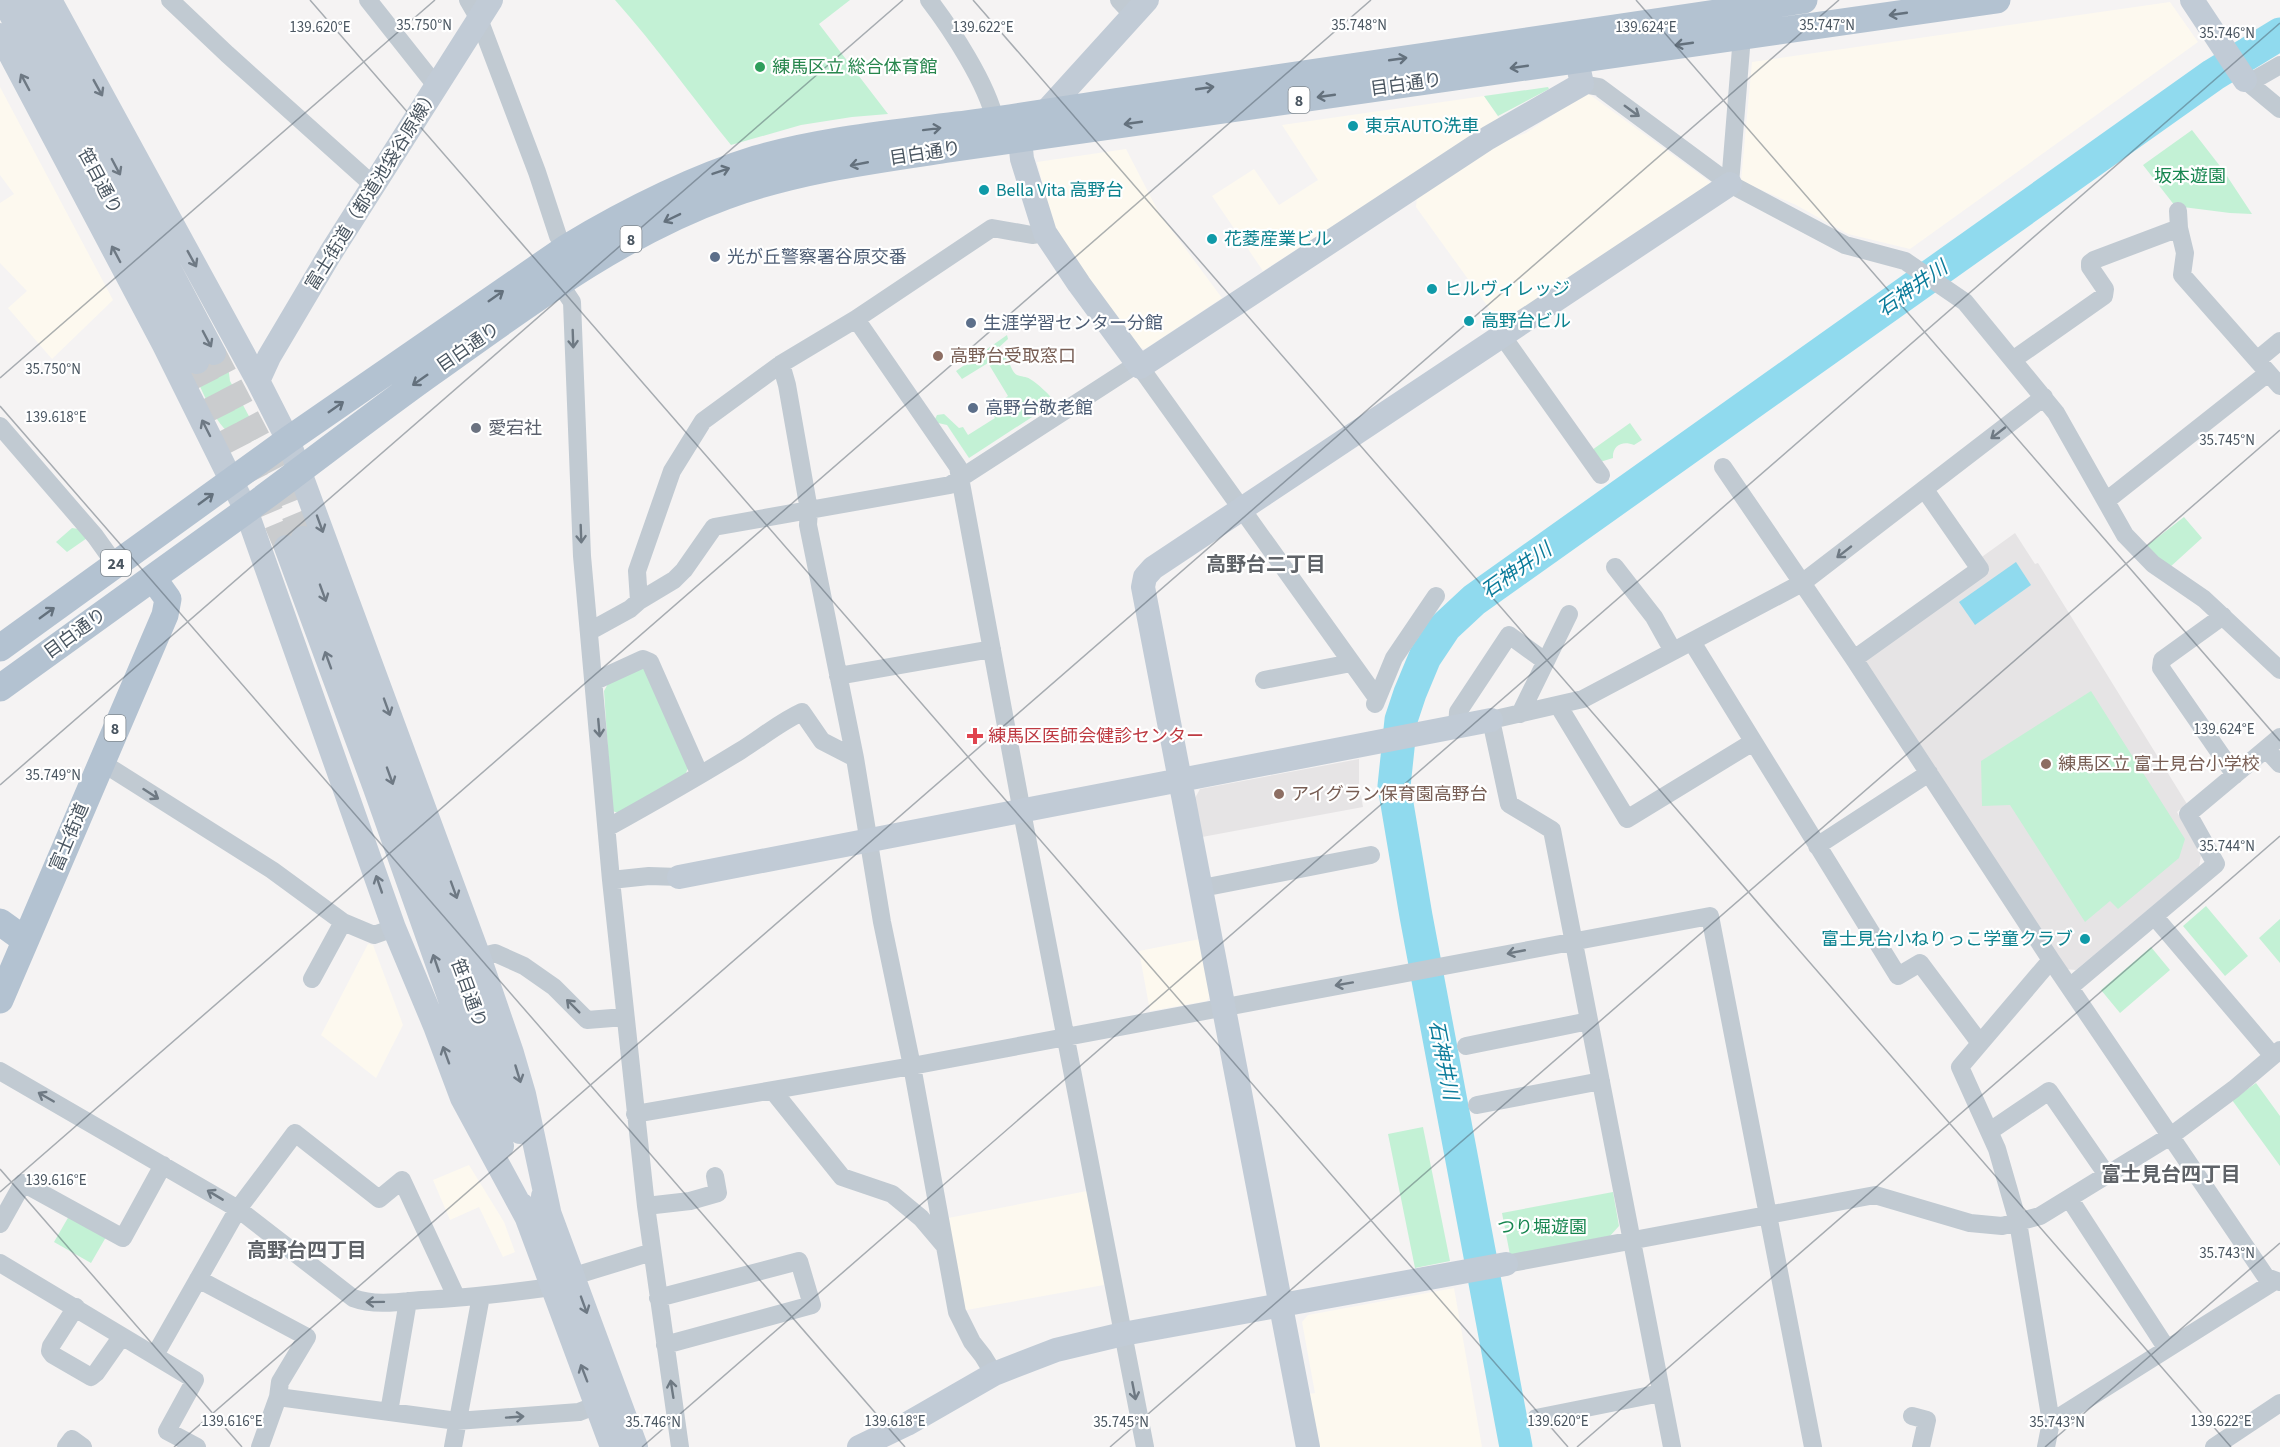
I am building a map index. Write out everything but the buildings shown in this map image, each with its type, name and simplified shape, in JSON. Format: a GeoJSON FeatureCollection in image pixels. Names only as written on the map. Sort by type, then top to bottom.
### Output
{"type":"FeatureCollection","features":[{"type":"Feature","properties":{"kind":"main road","name":"笹目通り"},"geometry":{"type":"LineString","coordinates":[[3,0],[206,358],[27,0]]}},
{"type":"Feature","properties":{"kind":"main road"},"geometry":{"type":"LineString","coordinates":[[50,0],[288,440],[479,957],[524,1094],[538,1215]]}},
{"type":"Feature","properties":{"kind":"main road","name":"目白通り"},"geometry":{"type":"LineString","coordinates":[[0,648],[288,440],[566,248],[611,220],[711,175],[757,159],[852,139],[1044,113],[1577,59],[1804,0]]}},
{"type":"Feature","properties":{"kind":"main road","name":"目白通り"},"geometry":{"type":"LineString","coordinates":[[0,688],[246,510],[375,413],[560,284],[623,243],[679,215],[727,195],[777,180],[886,159],[1997,0]]}},
{"type":"Feature","properties":{"kind":"main road"},"geometry":{"type":"LineString","coordinates":[[2192,0],[2247,82]]}},
{"type":"Feature","properties":{"kind":"main road"},"geometry":{"type":"LineString","coordinates":[[1133,5],[1020,140],[1022,159],[1045,233],[1138,365],[1488,138],[1577,59]]}},
{"type":"Feature","properties":{"kind":"main road","name":"富士街道（都道池袋谷原線）"},"geometry":{"type":"LineString","coordinates":[[258,381],[269,357],[373,185],[438,87],[479,6]]}},
{"type":"Feature","properties":{"kind":"main road"},"geometry":{"type":"LineString","coordinates":[[0,35],[233,480],[246,510],[394,928],[462,1098],[538,1215]]}},
{"type":"Feature","properties":{"kind":"main road"},"geometry":{"type":"LineString","coordinates":[[1308,1447],[1143,582],[1153,568],[1730,184]]}},
{"type":"Feature","properties":{"kind":"main road","name":"笹目通り"},"geometry":{"type":"LineString","coordinates":[[295,543],[375,788],[538,1215],[574,1276],[636,1447]]}},
{"type":"Feature","properties":{"kind":"main road","name":"富士街道"},"geometry":{"type":"LineString","coordinates":[[0,1000],[165,615],[168,599],[153,578]]}},
{"type":"Feature","properties":{"kind":"main road"},"geometry":{"type":"LineString","coordinates":[[679,877],[1181,782],[1491,720]]}},
{"type":"Feature","properties":{"kind":"main road"},"geometry":{"type":"LineString","coordinates":[[0,922],[25,940]]}},
{"type":"Feature","properties":{"kind":"main road","name":"笹目通り"},"geometry":{"type":"LineString","coordinates":[[538,1215],[552,1287],[612,1447]]}},
{"type":"Feature","properties":{"kind":"main road"},"geometry":{"type":"LineString","coordinates":[[859,1447],[908,1424],[994,1374],[1056,1350],[1124,1335],[1505,1264]]}},
{"type":"Feature","properties":{"kind":"street"},"geometry":{"type":"LineString","coordinates":[[170,0],[373,185]]}},
{"type":"Feature","properties":{"kind":"street"},"geometry":{"type":"LineString","coordinates":[[368,0],[438,87]]}},
{"type":"Feature","properties":{"kind":"street"},"geometry":{"type":"LineString","coordinates":[[929,0],[965,55],[991,105],[995,120]]}},
{"type":"Feature","properties":{"kind":"street"},"geometry":{"type":"LineString","coordinates":[[479,6],[558,236],[566,248]]}},
{"type":"Feature","properties":{"kind":"street"},"geometry":{"type":"LineString","coordinates":[[1730,184],[1742,36]]}},
{"type":"Feature","properties":{"kind":"street"},"geometry":{"type":"LineString","coordinates":[[1577,59],[1599,87],[1730,184],[1845,245],[1911,264],[1965,302],[2044,397],[2061,422],[2125,535],[2153,564],[2204,599],[2280,670]]}},
{"type":"Feature","properties":{"kind":"street"},"geometry":{"type":"LineString","coordinates":[[2280,65],[2247,82],[2280,109]]}},
{"type":"Feature","properties":{"kind":"street"},"geometry":{"type":"LineString","coordinates":[[2014,359],[2104,296],[2105,289],[2090,267],[2090,263],[2179,220],[2185,253],[2182,275],[2268,373]]}},
{"type":"Feature","properties":{"kind":"street"},"geometry":{"type":"LineString","coordinates":[[639,601],[637,571],[672,471],[703,421],[781,364],[856,319],[992,228],[1032,235],[1045,233]]}},
{"type":"Feature","properties":{"kind":"street"},"geometry":{"type":"LineString","coordinates":[[560,284],[572,302],[582,556],[595,681],[611,880],[646,1206],[680,1447]]}},
{"type":"Feature","properties":{"kind":"street"},"geometry":{"type":"LineString","coordinates":[[856,319],[958,467],[1145,1447]]}},
{"type":"Feature","properties":{"kind":"street"},"geometry":{"type":"LineString","coordinates":[[1503,337],[1601,475]]}},
{"type":"Feature","properties":{"kind":"street"},"geometry":{"type":"LineString","coordinates":[[2106,501],[2268,373],[2280,341]]}},
{"type":"Feature","properties":{"kind":"street"},"geometry":{"type":"LineString","coordinates":[[781,364],[787,385],[809,510],[808,525],[855,758],[884,932],[912,1066],[957,1312],[972,1342],[994,1374]]}},
{"type":"Feature","properties":{"kind":"street"},"geometry":{"type":"LineString","coordinates":[[590,632],[674,580],[684,570],[714,527],[950,485],[1138,365],[1242,508],[1376,701],[1394,658],[1436,596]]}},
{"type":"Feature","properties":{"kind":"street"},"geometry":{"type":"LineString","coordinates":[[1672,1447],[1552,830],[1509,804],[1491,720],[1583,699],[1802,583],[2044,397]]}},
{"type":"Feature","properties":{"kind":"street"},"geometry":{"type":"LineString","coordinates":[[0,426],[96,536],[115,564]]}},
{"type":"Feature","properties":{"kind":"street"},"geometry":{"type":"LineString","coordinates":[[1723,467],[1854,659],[2051,960],[2172,1135],[2266,1278],[2278,1282]]}},
{"type":"Feature","properties":{"kind":"street"},"geometry":{"type":"LineString","coordinates":[[1854,659],[1980,569],[1925,490]]}},
{"type":"Feature","properties":{"kind":"street"},"geometry":{"type":"LineString","coordinates":[[1615,567],[1654,617],[1673,651]]}},
{"type":"Feature","properties":{"kind":"street"},"geometry":{"type":"LineString","coordinates":[[1520,714],[1569,614]]}},
{"type":"Feature","properties":{"kind":"street"},"geometry":{"type":"LineString","coordinates":[[2223,616],[2162,660],[2161,668],[2235,775]]}},
{"type":"Feature","properties":{"kind":"street"},"geometry":{"type":"LineString","coordinates":[[1457,727],[1458,712],[1509,635],[1545,661]]}},
{"type":"Feature","properties":{"kind":"street"},"geometry":{"type":"LineString","coordinates":[[1692,642],[1898,976],[1920,963],[1980,1042]]}},
{"type":"Feature","properties":{"kind":"street"},"geometry":{"type":"LineString","coordinates":[[838,676],[992,649]]}},
{"type":"Feature","properties":{"kind":"street"},"geometry":{"type":"LineString","coordinates":[[595,681],[643,659],[650,662],[700,775]]}},
{"type":"Feature","properties":{"kind":"street"},"geometry":{"type":"LineString","coordinates":[[1264,680],[1351,663]]}},
{"type":"Feature","properties":{"kind":"street"},"geometry":{"type":"LineString","coordinates":[[1558,705],[1627,819],[1753,742]]}},
{"type":"Feature","properties":{"kind":"street"},"geometry":{"type":"LineString","coordinates":[[607,828],[700,775],[767,735],[790,717],[802,712],[822,741],[855,758]]}},
{"type":"Feature","properties":{"kind":"street"},"geometry":{"type":"LineString","coordinates":[[2070,987],[2216,864],[2187,814],[2273,743],[2280,764]]}},
{"type":"Feature","properties":{"kind":"street"},"geometry":{"type":"LineString","coordinates":[[102,762],[272,870],[343,922],[374,935],[394,928]]}},
{"type":"Feature","properties":{"kind":"street"},"geometry":{"type":"LineString","coordinates":[[1817,846],[1929,773]]}},
{"type":"Feature","properties":{"kind":"street"},"geometry":{"type":"LineString","coordinates":[[1202,888],[1371,855]]}},
{"type":"Feature","properties":{"kind":"street"},"geometry":{"type":"LineString","coordinates":[[611,880],[649,876],[679,877]]}},
{"type":"Feature","properties":{"kind":"street"},"geometry":{"type":"LineString","coordinates":[[636,1114],[912,1066],[1710,916],[1813,1447]]}},
{"type":"Feature","properties":{"kind":"street"},"geometry":{"type":"LineString","coordinates":[[1505,1264],[1875,1196],[1970,1223],[2002,1226],[2040,1216],[2172,1135],[2234,1089],[2277,1053],[2154,916]]}},
{"type":"Feature","properties":{"kind":"street"},"geometry":{"type":"LineString","coordinates":[[312,979],[343,922]]}},
{"type":"Feature","properties":{"kind":"street"},"geometry":{"type":"LineString","coordinates":[[479,957],[495,953],[524,966],[554,987],[587,1020],[626,1017]]}},
{"type":"Feature","properties":{"kind":"street"},"geometry":{"type":"LineString","coordinates":[[2046,1447],[2051,1422],[2022,1239],[1997,1149],[1960,1067],[2051,960]]}},
{"type":"Feature","properties":{"kind":"street"},"geometry":{"type":"LineString","coordinates":[[1466,1046],[1589,1021]]}},
{"type":"Feature","properties":{"kind":"street"},"geometry":{"type":"LineString","coordinates":[[0,1071],[238,1209],[353,1298],[364,1302],[408,1301],[481,1296],[552,1287]]}},
{"type":"Feature","properties":{"kind":"street"},"geometry":{"type":"LineString","coordinates":[[1477,1105],[1601,1080]]}},
{"type":"Feature","properties":{"kind":"street"},"geometry":{"type":"LineString","coordinates":[[773,1091],[842,1177],[892,1194],[921,1218],[944,1245]]}},
{"type":"Feature","properties":{"kind":"street"},"geometry":{"type":"LineString","coordinates":[[1990,1131],[2049,1091],[2107,1175]]}},
{"type":"Feature","properties":{"kind":"street"},"geometry":{"type":"LineString","coordinates":[[155,1355],[238,1209],[295,1133],[379,1199],[402,1180],[454,1292],[454,1298]]}},
{"type":"Feature","properties":{"kind":"street"},"geometry":{"type":"LineString","coordinates":[[0,1224],[23,1183],[123,1238],[163,1165]]}},
{"type":"Feature","properties":{"kind":"street"},"geometry":{"type":"LineString","coordinates":[[646,1206],[690,1201],[718,1193],[716,1176]]}},
{"type":"Feature","properties":{"kind":"street"},"geometry":{"type":"LineString","coordinates":[[2069,1198],[2167,1349]]}},
{"type":"Feature","properties":{"kind":"street"},"geometry":{"type":"LineString","coordinates":[[574,1276],[652,1252]]}},
{"type":"Feature","properties":{"kind":"street"},"geometry":{"type":"LineString","coordinates":[[658,1298],[800,1261],[812,1305],[665,1345]]}},
{"type":"Feature","properties":{"kind":"street"},"geometry":{"type":"LineString","coordinates":[[0,1263],[195,1380],[167,1431],[197,1447]]}},
{"type":"Feature","properties":{"kind":"street"},"geometry":{"type":"LineString","coordinates":[[198,1279],[307,1336],[280,1382],[278,1398],[260,1447]]}},
{"type":"Feature","properties":{"kind":"street"},"geometry":{"type":"LineString","coordinates":[[2051,1422],[2278,1282]]}},
{"type":"Feature","properties":{"kind":"street"},"geometry":{"type":"LineString","coordinates":[[453,1447],[481,1296]]}},
{"type":"Feature","properties":{"kind":"street"},"geometry":{"type":"LineString","coordinates":[[389,1412],[408,1301]]}},
{"type":"Feature","properties":{"kind":"street"},"geometry":{"type":"LineString","coordinates":[[76,1307],[51,1346],[52,1355],[91,1377],[122,1336]]}},
{"type":"Feature","properties":{"kind":"street"},"geometry":{"type":"LineString","coordinates":[[1536,1418],[1661,1393]]}},
{"type":"Feature","properties":{"kind":"street"},"geometry":{"type":"LineString","coordinates":[[278,1398],[457,1421],[579,1412],[597,1405]]}},
{"type":"Feature","properties":{"kind":"street"},"geometry":{"type":"LineString","coordinates":[[2214,1447],[2280,1403]]}},
{"type":"Feature","properties":{"kind":"street"},"geometry":{"type":"LineString","coordinates":[[1912,1416],[1927,1420],[1921,1447]]}},
{"type":"Feature","properties":{"kind":"street"},"geometry":{"type":"LineString","coordinates":[[66,1447],[72,1439],[83,1447]]}},
{"type":"Feature","properties":{"kind":"shaded area"},"geometry":{"type":"Polygon","coordinates":[[[2170,2],[2198,42],[1910,249],[1848,234],[1796,205],[1741,181],[1752,62],[2170,2]]]}},
{"type":"Feature","properties":{"kind":"shaded area"},"geometry":{"type":"Polygon","coordinates":[[[0,87],[113,300],[52,359],[8,308],[27,291],[0,263],[0,203],[14,194],[0,175],[0,87]]]}},
{"type":"Feature","properties":{"kind":"shaded area"},"geometry":{"type":"Polygon","coordinates":[[[1584,94],[1589,94],[1710,182],[1709,188],[1504,324],[1499,322],[1416,207],[1417,196],[1494,145],[1526,133],[1584,94]]]}},
{"type":"Feature","properties":{"kind":"shaded area"},"geometry":{"type":"Polygon","coordinates":[[[1484,96],[1499,118],[1350,218],[1345,218],[1263,271],[1212,196],[1254,169],[1279,205],[1318,180],[1282,125],[1484,96]]]}},
{"type":"Feature","properties":{"kind":"shaded area"},"geometry":{"type":"Polygon","coordinates":[[[1126,149],[1159,213],[1222,298],[1145,349],[1137,347],[1056,237],[1037,162],[1126,149]]]}},
{"type":"Feature","properties":{"kind":"shaded area","name":"練馬区立 富士見台小学校"},"geometry":{"type":"Polygon","coordinates":[[[2015,533],[2035,564],[2038,563],[2187,804],[2177,812],[2201,855],[2199,867],[2076,970],[2065,969],[1863,658],[1979,559],[2015,533]]]}},
{"type":"Feature","properties":{"kind":"shaded area","name":"アイグラン保育園高野台"},"geometry":{"type":"Polygon","coordinates":[[[1359,759],[1359,784],[1363,807],[1202,837],[1195,798],[1200,789],[1359,759]]]}},
{"type":"Feature","properties":{"kind":"shaded area"},"geometry":{"type":"Polygon","coordinates":[[[1200,939],[1211,994],[1207,1001],[1150,1011],[1139,951],[1200,939]]]}},
{"type":"Feature","properties":{"kind":"shaded area"},"geometry":{"type":"Polygon","coordinates":[[[368,944],[373,945],[403,1025],[376,1078],[321,1035],[368,944]]]}},
{"type":"Feature","properties":{"kind":"shaded area"},"geometry":{"type":"Polygon","coordinates":[[[469,1165],[504,1222],[515,1252],[503,1257],[479,1207],[450,1220],[433,1180],[469,1165]]]}},
{"type":"Feature","properties":{"kind":"shaded area"},"geometry":{"type":"Polygon","coordinates":[[[1087,1191],[1104,1285],[961,1311],[943,1219],[1087,1191]]]}},
{"type":"Feature","properties":{"kind":"shaded area"},"geometry":{"type":"Polygon","coordinates":[[[1454,1288],[1482,1447],[1319,1447],[1309,1394],[1315,1393],[1302,1322],[1308,1315],[1454,1288]]]}},
{"type":"Feature","properties":{"kind":"green space","name":"練馬区立 総合体育館"},"geometry":{"type":"Polygon","coordinates":[[[615,0],[850,0],[819,24],[888,114],[801,125],[731,145],[615,0]]]}},
{"type":"Feature","properties":{"kind":"green space"},"geometry":{"type":"Polygon","coordinates":[[[1548,87],[1549,89],[1498,116],[1484,96],[1548,87]]]}},
{"type":"Feature","properties":{"kind":"green space","name":"坂本遊園"},"geometry":{"type":"Polygon","coordinates":[[[2192,130],[2223,170],[2252,214],[2175,206],[2143,165],[2192,130]]]}},
{"type":"Feature","properties":{"kind":"green space"},"geometry":{"type":"Polygon","coordinates":[[[1007,335],[1008,339],[996,350],[1008,360],[1014,373],[1033,381],[1055,402],[969,458],[947,425],[938,423],[935,419],[937,415],[944,414],[959,428],[963,427],[968,435],[995,418],[990,409],[1008,396],[988,363],[962,379],[956,371],[1007,335]]]}},
{"type":"Feature","properties":{"kind":"green space"},"geometry":{"type":"Polygon","coordinates":[[[226,351],[230,381],[257,431],[258,438],[248,443],[237,439],[220,424],[192,370],[226,351]]]}},
{"type":"Feature","properties":{"kind":"green space"},"geometry":{"type":"Polygon","coordinates":[[[1630,423],[1642,440],[1634,445],[1626,443],[1619,445],[1614,450],[1613,458],[1600,462],[1592,450],[1630,423]]]}},
{"type":"Feature","properties":{"kind":"green space"},"geometry":{"type":"Polygon","coordinates":[[[2184,517],[2202,538],[2169,568],[2144,548],[2184,517]]]}},
{"type":"Feature","properties":{"kind":"green space"},"geometry":{"type":"Polygon","coordinates":[[[72,528],[79,529],[90,536],[67,552],[56,542],[72,528]]]}},
{"type":"Feature","properties":{"kind":"green space"},"geometry":{"type":"Polygon","coordinates":[[[641,668],[649,671],[689,766],[685,775],[622,814],[612,811],[604,691],[610,680],[641,668]]]}},
{"type":"Feature","properties":{"kind":"green space"},"geometry":{"type":"Polygon","coordinates":[[[2091,691],[2185,839],[2179,858],[2118,909],[2110,901],[2085,922],[2010,805],[1982,806],[1981,761],[2091,691]]]}},
{"type":"Feature","properties":{"kind":"green space"},"geometry":{"type":"Polygon","coordinates":[[[2206,906],[2248,956],[2225,976],[2183,926],[2206,906]]]}},
{"type":"Feature","properties":{"kind":"green space"},"geometry":{"type":"Polygon","coordinates":[[[2280,919],[2280,963],[2259,938],[2280,919]]]}},
{"type":"Feature","properties":{"kind":"green space"},"geometry":{"type":"Polygon","coordinates":[[[2151,947],[2170,970],[2120,1013],[2101,990],[2151,947]]]}},
{"type":"Feature","properties":{"kind":"green space"},"geometry":{"type":"Polygon","coordinates":[[[2256,1083],[2280,1116],[2280,1166],[2232,1100],[2256,1083]]]}},
{"type":"Feature","properties":{"kind":"green space"},"geometry":{"type":"Polygon","coordinates":[[[1423,1127],[1450,1261],[1415,1268],[1388,1134],[1423,1127]]]}},
{"type":"Feature","properties":{"kind":"green space","name":"つり堀遊園"},"geometry":{"type":"Polygon","coordinates":[[[1613,1192],[1619,1226],[1610,1236],[1510,1255],[1502,1213],[1613,1192]]]}},
{"type":"Feature","properties":{"kind":"green space"},"geometry":{"type":"Polygon","coordinates":[[[69,1216],[106,1237],[91,1263],[54,1242],[69,1216]]]}},
{"type":"Feature","properties":{"kind":"water"},"geometry":{"type":"Polygon","coordinates":[[[2016,562],[2031,585],[1975,625],[1959,602],[2016,562]]]}},
{"type":"Feature","properties":{"kind":"waterway","name":"石神井川"},"geometry":{"type":"LineString","coordinates":[[1516,1447],[1416,916],[1394,786],[1401,720],[1425,657],[1445,627],[1474,600],[2213,75],[2280,34]]}},
{"type":"Feature","properties":{"kind":"tunnel"},"geometry":{"type":"LineString","coordinates":[[214,353],[276,472],[303,538]]}},
{"type":"Feature","properties":{"kind":"tunnel"},"geometry":{"type":"LineString","coordinates":[[197,362],[259,483],[286,547]]}},
{"type":"Feature","properties":{"kind":"place","name":"練馬区立 総合体育館"},"geometry":{"type":"Point","coordinates":[760,67]}},
{"type":"Feature","properties":{"kind":"place","name":"東京AUTO洗車"},"geometry":{"type":"Point","coordinates":[1353,126]}},
{"type":"Feature","properties":{"kind":"place","name":"Bella Vita 高野台"},"geometry":{"type":"Point","coordinates":[984,190]}},
{"type":"Feature","properties":{"kind":"place","name":"花菱産業ビル"},"geometry":{"type":"Point","coordinates":[1212,239]}},
{"type":"Feature","properties":{"kind":"place","name":"光が丘警察署谷原交番"},"geometry":{"type":"Point","coordinates":[715,257]}},
{"type":"Feature","properties":{"kind":"place","name":"ヒルヴィレッジ"},"geometry":{"type":"Point","coordinates":[1432,289]}},
{"type":"Feature","properties":{"kind":"place","name":"高野台ビル"},"geometry":{"type":"Point","coordinates":[1469,321]}},
{"type":"Feature","properties":{"kind":"place","name":"生涯学習センター分館"},"geometry":{"type":"Point","coordinates":[971,323]}},
{"type":"Feature","properties":{"kind":"place","name":"高野台受取窓口"},"geometry":{"type":"Point","coordinates":[938,356]}},
{"type":"Feature","properties":{"kind":"place","name":"高野台敬老館"},"geometry":{"type":"Point","coordinates":[973,408]}},
{"type":"Feature","properties":{"kind":"place","name":"愛宕社"},"geometry":{"type":"Point","coordinates":[476,428]}},
{"type":"Feature","properties":{"kind":"place","name":"練馬区医師会健診センター"},"geometry":{"type":"Point","coordinates":[975,736]}},
{"type":"Feature","properties":{"kind":"place","name":"練馬区立 富士見台小学校"},"geometry":{"type":"Point","coordinates":[2046,764]}},
{"type":"Feature","properties":{"kind":"place","name":"アイグラン保育園高野台"},"geometry":{"type":"Point","coordinates":[1279,794]}},
{"type":"Feature","properties":{"kind":"place","name":"富士見台小ねりっこ学童クラブ"},"geometry":{"type":"Point","coordinates":[2085,939]}},
{"type":"Feature","properties":{"kind":"district","name":"高野台二丁目"},"geometry":{"type":"Point","coordinates":[1266,564]}},
{"type":"Feature","properties":{"kind":"district","name":"富士見台四丁目"},"geometry":{"type":"Point","coordinates":[2171,1174]}},
{"type":"Feature","properties":{"kind":"district","name":"高野台四丁目"},"geometry":{"type":"Point","coordinates":[307,1250]}}]}
